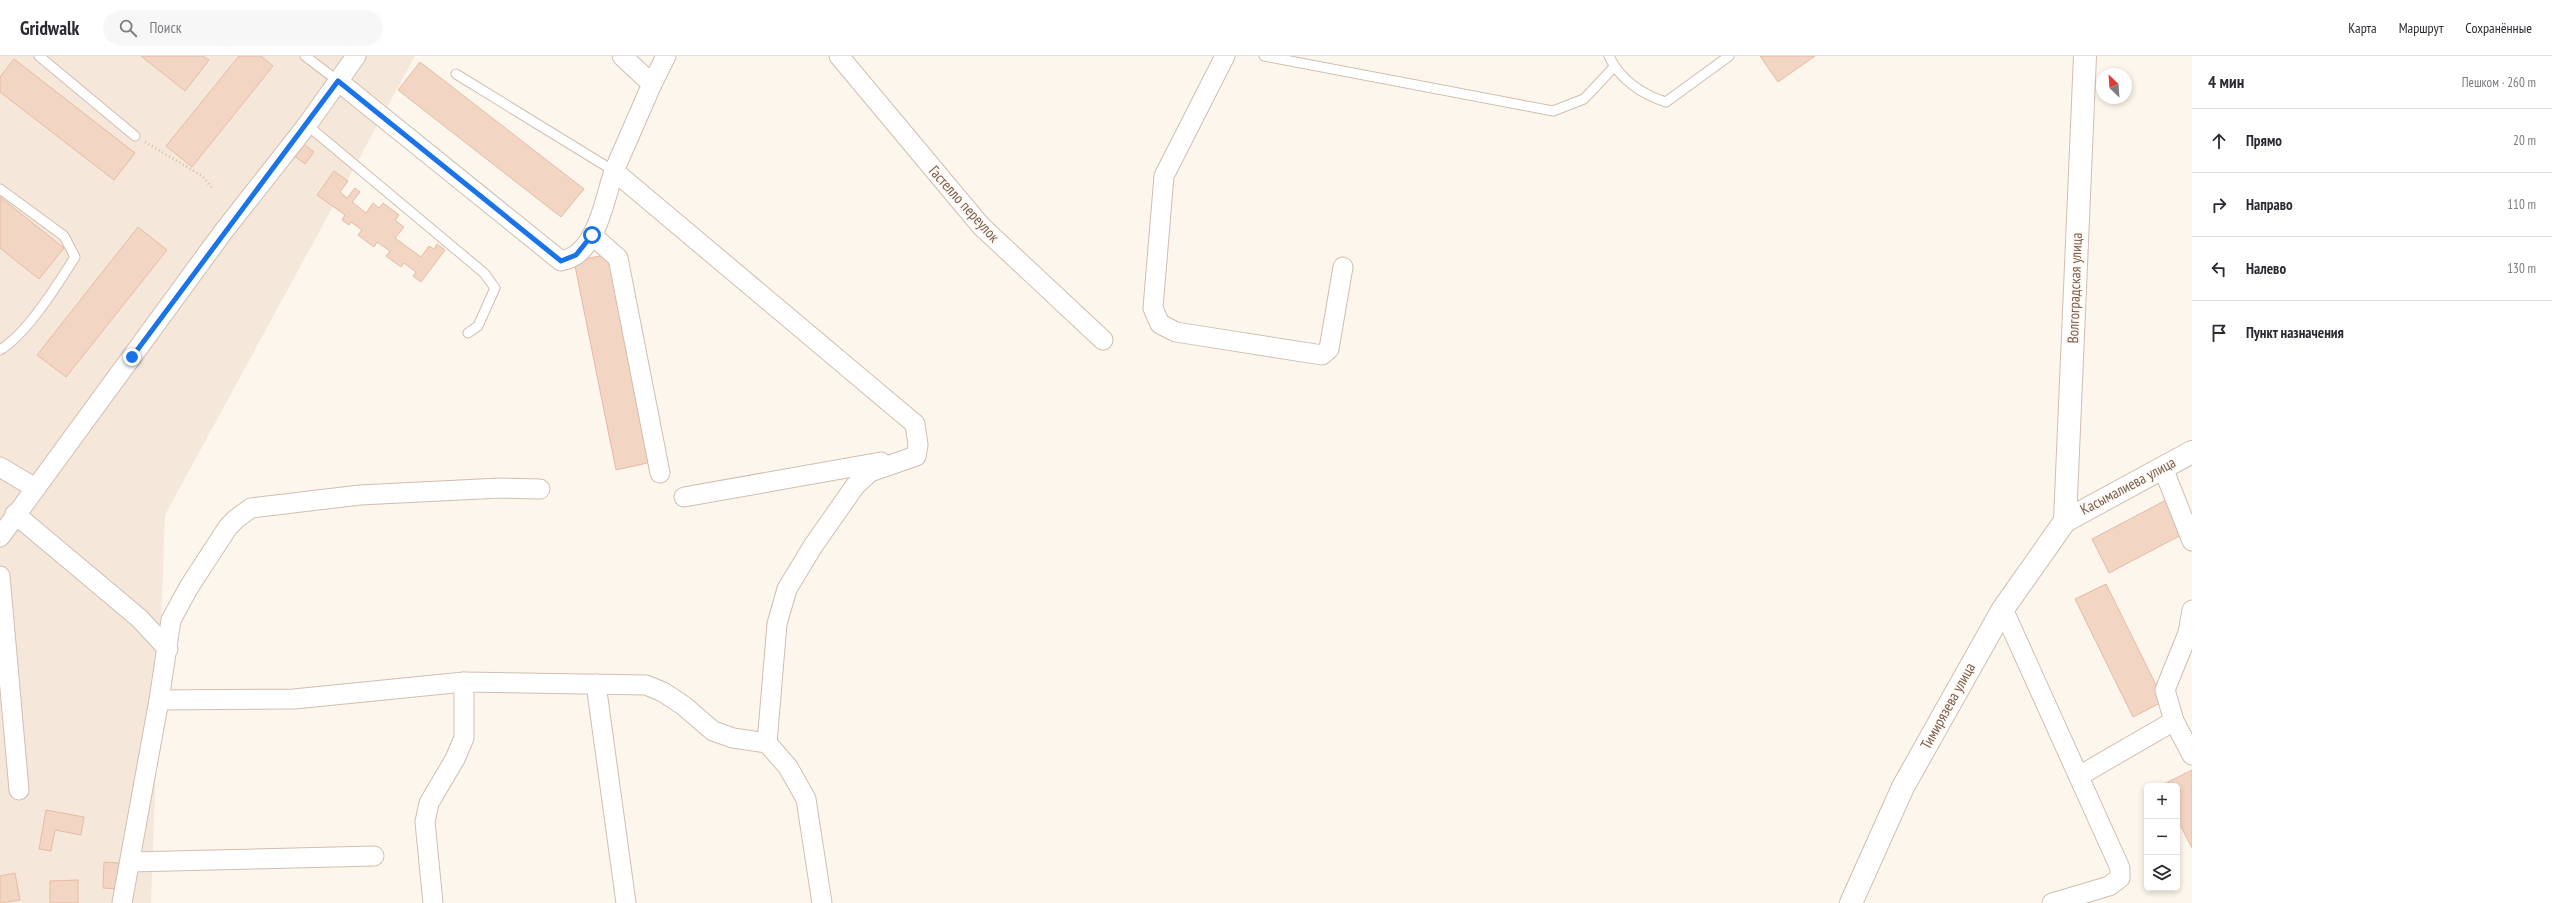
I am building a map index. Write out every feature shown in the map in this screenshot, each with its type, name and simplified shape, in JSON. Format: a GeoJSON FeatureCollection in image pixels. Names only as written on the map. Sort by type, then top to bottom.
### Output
{"type":"FeatureCollection","features":[{"type":"Feature","properties":{"kind":"street"},"geometry":{"type":"LineString","coordinates":[[0,537],[15,514],[223,232],[307,125],[356,56]]}},
{"type":"Feature","properties":{"kind":"street"},"geometry":{"type":"LineString","coordinates":[[622,56],[652,84]]}},
{"type":"Feature","properties":{"kind":"street"},"geometry":{"type":"LineString","coordinates":[[338,81],[561,261],[576,255],[592,235],[614,171],[652,84],[666,56]]}},
{"type":"Feature","properties":{"kind":"street","name":"Гастелло переулок"},"geometry":{"type":"LineString","coordinates":[[839,56],[981,226],[1103,340]]}},
{"type":"Feature","properties":{"kind":"street"},"geometry":{"type":"LineString","coordinates":[[1225,56],[1164,176],[1153,308],[1160,324],[1176,332],[1322,355],[1329,349],[1342,267]]}},
{"type":"Feature","properties":{"kind":"street","name":"Волгоградская улица"},"geometry":{"type":"LineString","coordinates":[[2065,521],[2085,56]]}},
{"type":"Feature","properties":{"kind":"street"},"geometry":{"type":"LineString","coordinates":[[614,171],[914,424],[918,445],[916,456]]}},
{"type":"Feature","properties":{"kind":"street"},"geometry":{"type":"LineString","coordinates":[[592,235],[618,258],[660,473]]}},
{"type":"Feature","properties":{"kind":"street","name":"Касымалиева улица"},"geometry":{"type":"LineString","coordinates":[[2065,521],[2192,452]]}},
{"type":"Feature","properties":{"kind":"street"},"geometry":{"type":"LineString","coordinates":[[684,497],[916,456]]}},
{"type":"Feature","properties":{"kind":"street"},"geometry":{"type":"LineString","coordinates":[[767,743],[778,624],[787,589],[812,546],[855,486],[870,472],[916,456]]}},
{"type":"Feature","properties":{"kind":"street"},"geometry":{"type":"LineString","coordinates":[[0,467],[35,488]]}},
{"type":"Feature","properties":{"kind":"street"},"geometry":{"type":"LineString","coordinates":[[2163,468],[2192,540]]}},
{"type":"Feature","properties":{"kind":"street"},"geometry":{"type":"LineString","coordinates":[[122,903],[168,650],[171,620],[189,587],[228,527],[236,518],[251,508],[360,496],[500,488],[540,489]]}},
{"type":"Feature","properties":{"kind":"street"},"geometry":{"type":"LineString","coordinates":[[15,514],[139,618],[168,650]]}},
{"type":"Feature","properties":{"kind":"street","name":"Тимирязева улица"},"geometry":{"type":"LineString","coordinates":[[1851,903],[1903,787],[2003,609],[2065,521]]}},
{"type":"Feature","properties":{"kind":"street"},"geometry":{"type":"LineString","coordinates":[[0,576],[19,790]]}},
{"type":"Feature","properties":{"kind":"street"},"geometry":{"type":"LineString","coordinates":[[2003,609],[2120,868],[2120,878],[2109,886],[2052,903]]}},
{"type":"Feature","properties":{"kind":"street"},"geometry":{"type":"LineString","coordinates":[[2192,610],[2188,633],[2165,690],[2174,721],[2192,755]]}},
{"type":"Feature","properties":{"kind":"street"},"geometry":{"type":"LineString","coordinates":[[159,700],[294,699],[464,682],[646,685],[663,692],[684,706],[713,731],[733,738],[767,743],[788,767],[806,799],[822,903]]}},
{"type":"Feature","properties":{"kind":"street"},"geometry":{"type":"LineString","coordinates":[[433,903],[425,822],[429,803],[455,759],[464,738],[466,725],[464,682]]}},
{"type":"Feature","properties":{"kind":"street"},"geometry":{"type":"LineString","coordinates":[[596,684],[626,903]]}},
{"type":"Feature","properties":{"kind":"street"},"geometry":{"type":"LineString","coordinates":[[2079,776],[2174,721]]}},
{"type":"Feature","properties":{"kind":"street"},"geometry":{"type":"LineString","coordinates":[[130,862],[374,856]]}},
{"type":"Feature","properties":{"kind":"lane"},"geometry":{"type":"LineString","coordinates":[[39,56],[135,136]]}},
{"type":"Feature","properties":{"kind":"lane"},"geometry":{"type":"LineString","coordinates":[[305,56],[338,81]]}},
{"type":"Feature","properties":{"kind":"lane"},"geometry":{"type":"LineString","coordinates":[[1264,56],[1553,111],[1584,99],[1614,67]]}},
{"type":"Feature","properties":{"kind":"lane"},"geometry":{"type":"LineString","coordinates":[[1609,56],[1614,67],[1646,96],[1666,102],[1729,56]]}},
{"type":"Feature","properties":{"kind":"lane"},"geometry":{"type":"LineString","coordinates":[[456,74],[614,171]]}},
{"type":"Feature","properties":{"kind":"lane"},"geometry":{"type":"LineString","coordinates":[[307,125],[484,273],[495,288],[478,326],[468,333]]}},
{"type":"Feature","properties":{"kind":"lane"},"geometry":{"type":"LineString","coordinates":[[0,189],[64,236],[75,257],[61,280],[13,342],[0,350]]}},
{"type":"Feature","properties":{"kind":"path"},"geometry":{"type":"LineString","coordinates":[[135,136],[202,176],[213,189]]}},
{"type":"Feature","properties":{"kind":"shaded area"},"geometry":{"type":"Polygon","coordinates":[[[0,56],[415,56],[165,515],[151,903],[0,903],[0,56]]]}},
{"type":"Feature","properties":{"kind":"building"},"geometry":{"type":"Polygon","coordinates":[[[141,56],[203,56],[209,60],[185,91],[141,56]]]}},
{"type":"Feature","properties":{"kind":"building"},"geometry":{"type":"Polygon","coordinates":[[[239,56],[261,56],[273,66],[192,167],[166,146],[239,56]]]}},
{"type":"Feature","properties":{"kind":"building"},"geometry":{"type":"Polygon","coordinates":[[[1760,56],[1815,56],[1778,82],[1760,56]]]}},
{"type":"Feature","properties":{"kind":"building"},"geometry":{"type":"Polygon","coordinates":[[[14,59],[135,153],[114,180],[0,92],[0,77],[14,59]]]}},
{"type":"Feature","properties":{"kind":"building"},"geometry":{"type":"Polygon","coordinates":[[[420,62],[584,189],[561,217],[398,90],[420,62]]]}},
{"type":"Feature","properties":{"kind":"building"},"geometry":{"type":"Polygon","coordinates":[[[297,139],[314,152],[305,164],[288,151],[297,139]]]}},
{"type":"Feature","properties":{"kind":"building"},"geometry":{"type":"Polygon","coordinates":[[[334,171],[348,181],[340,192],[347,198],[355,188],[360,192],[352,202],[366,213],[373,203],[379,208],[383,203],[399,215],[395,220],[404,227],[395,238],[421,257],[429,246],[434,249],[437,244],[445,250],[421,282],[413,276],[416,272],[404,263],[401,267],[386,256],[390,251],[377,242],[374,247],[358,235],[362,230],[351,222],[349,225],[342,220],[345,215],[317,195],[334,171]]]}},
{"type":"Feature","properties":{"kind":"building"},"geometry":{"type":"Polygon","coordinates":[[[0,197],[64,248],[39,279],[0,248],[0,197]]]}},
{"type":"Feature","properties":{"kind":"building"},"geometry":{"type":"Polygon","coordinates":[[[138,227],[167,250],[66,377],[37,355],[138,227]]]}},
{"type":"Feature","properties":{"kind":"building"},"geometry":{"type":"Polygon","coordinates":[[[610,254],[652,462],[616,470],[574,261],[610,254]]]}},
{"type":"Feature","properties":{"kind":"building"},"geometry":{"type":"Polygon","coordinates":[[[2168,499],[2185,533],[2109,573],[2092,539],[2168,499]]]}},
{"type":"Feature","properties":{"kind":"building"},"geometry":{"type":"Polygon","coordinates":[[[2106,584],[2164,701],[2133,717],[2075,599],[2106,584]]]}},
{"type":"Feature","properties":{"kind":"building"},"geometry":{"type":"Polygon","coordinates":[[[2192,770],[2192,848],[2180,825],[2180,783],[2166,783],[2192,770]]]}},
{"type":"Feature","properties":{"kind":"building"},"geometry":{"type":"Polygon","coordinates":[[[46,810],[84,817],[81,835],[55,830],[51,851],[39,849],[46,810]]]}},
{"type":"Feature","properties":{"kind":"building"},"geometry":{"type":"Polygon","coordinates":[[[104,862],[119,863],[118,889],[103,888],[104,862]]]}},
{"type":"Feature","properties":{"kind":"building"},"geometry":{"type":"Polygon","coordinates":[[[15,873],[20,900],[0,903],[0,876],[15,873]]]}},
{"type":"Feature","properties":{"kind":"building"},"geometry":{"type":"Polygon","coordinates":[[[78,880],[78,903],[50,903],[50,881],[78,880]]]}},
{"type":"Feature","properties":{"kind":"route"},"geometry":{"type":"LineString","coordinates":[[132,357],[223,232],[307,125],[338,81],[561,261],[567,260],[576,255],[584,247],[592,235]]}}]}
